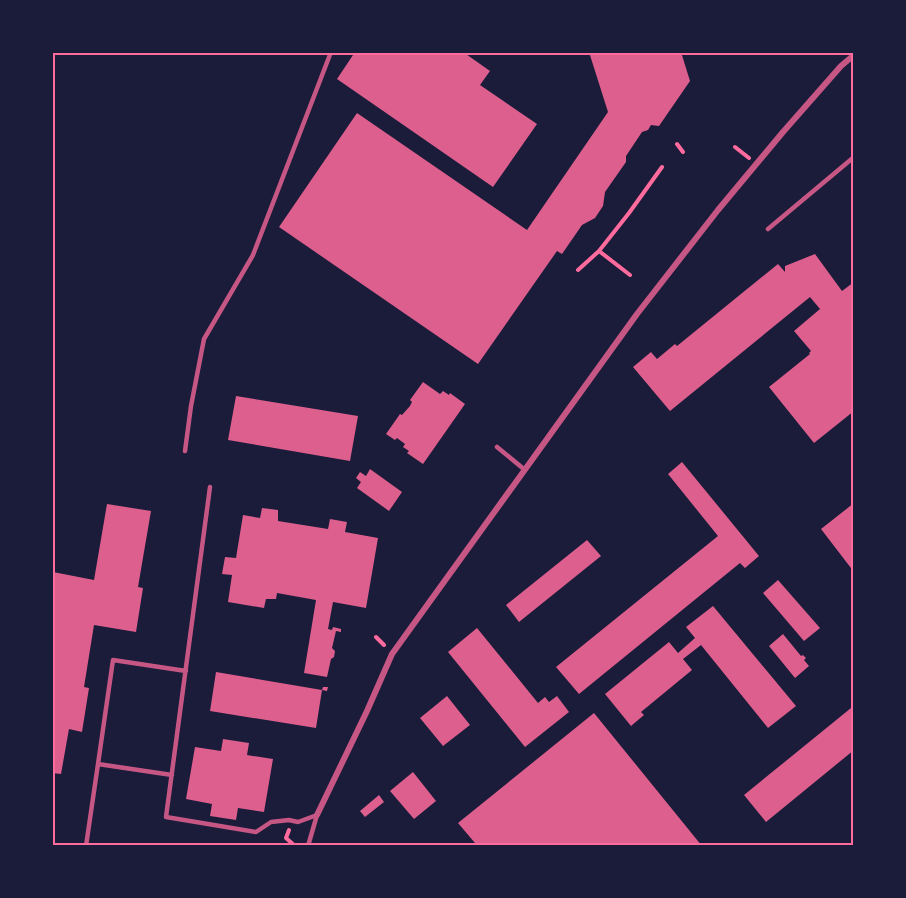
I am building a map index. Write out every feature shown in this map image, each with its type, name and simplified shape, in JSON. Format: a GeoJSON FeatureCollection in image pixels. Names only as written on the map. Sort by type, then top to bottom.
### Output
{"type":"FeatureCollection","features":[{"type":"Feature","properties":{"kind":"street"},"geometry":{"type":"LineString","coordinates":[[317,815],[392,654],[637,314],[783,132],[841,66],[854,56]]}},
{"type":"Feature","properties":{"kind":"lane"},"geometry":{"type":"LineString","coordinates":[[184,451],[204,339],[253,255],[331,52]]}},
{"type":"Feature","properties":{"kind":"lane"},"geometry":{"type":"LineString","coordinates":[[768,229],[854,157]]}},
{"type":"Feature","properties":{"kind":"lane"},"geometry":{"type":"LineString","coordinates":[[497,447],[525,470]]}},
{"type":"Feature","properties":{"kind":"lane"},"geometry":{"type":"LineString","coordinates":[[210,487],[166,817],[256,832],[271,822],[289,820],[298,822],[317,815]]}},
{"type":"Feature","properties":{"kind":"lane"},"geometry":{"type":"LineString","coordinates":[[86,846],[113,660],[186,671]]}},
{"type":"Feature","properties":{"kind":"lane"},"geometry":{"type":"LineString","coordinates":[[98,764],[172,775]]}},
{"type":"Feature","properties":{"kind":"lane"},"geometry":{"type":"LineString","coordinates":[[308,846],[317,815]]}},
{"type":"Feature","properties":{"kind":"path"},"geometry":{"type":"LineString","coordinates":[[677,144],[683,152]]}},
{"type":"Feature","properties":{"kind":"path"},"geometry":{"type":"LineString","coordinates":[[578,270],[598,251],[629,213],[662,167]]}},
{"type":"Feature","properties":{"kind":"path"},"geometry":{"type":"LineString","coordinates":[[598,251],[630,275]]}},
{"type":"Feature","properties":{"kind":"building"},"geometry":{"type":"Polygon","coordinates":[[[355,52],[463,52],[490,71],[480,85],[537,124],[493,187],[337,79],[355,52]]]}},
{"type":"Feature","properties":{"kind":"building"},"geometry":{"type":"Polygon","coordinates":[[[589,52],[681,52],[690,81],[659,126],[651,125],[648,130],[642,132],[626,156],[626,162],[605,192],[603,206],[595,218],[582,225],[562,254],[557,251],[478,364],[279,227],[357,113],[527,230],[608,112],[589,52]]]}},
{"type":"Feature","properties":{"kind":"building"},"geometry":{"type":"Polygon","coordinates":[[[815,254],[842,291],[854,282],[854,411],[814,443],[769,387],[810,354],[811,351],[794,331],[820,309],[810,297],[670,411],[633,367],[651,352],[657,359],[675,344],[677,346],[778,264],[785,272],[785,266],[815,254]]]}},
{"type":"Feature","properties":{"kind":"building"},"geometry":{"type":"Polygon","coordinates":[[[423,382],[440,394],[443,391],[449,395],[450,393],[465,404],[423,464],[407,453],[409,451],[403,447],[405,444],[386,434],[400,414],[402,415],[410,406],[412,402],[410,400],[423,382]]]}},
{"type":"Feature","properties":{"kind":"building"},"geometry":{"type":"Polygon","coordinates":[[[236,396],[358,416],[350,461],[228,440],[236,396]]]}},
{"type":"Feature","properties":{"kind":"building"},"geometry":{"type":"Polygon","coordinates":[[[682,462],[759,556],[745,568],[740,563],[579,694],[556,667],[718,536],[668,474],[682,462]]]}},
{"type":"Feature","properties":{"kind":"building"},"geometry":{"type":"Polygon","coordinates":[[[370,469],[402,492],[389,511],[357,488],[361,482],[356,478],[360,472],[366,476],[370,469]]]}},
{"type":"Feature","properties":{"kind":"building"},"geometry":{"type":"Polygon","coordinates":[[[854,503],[854,572],[821,529],[854,503]]]}},
{"type":"Feature","properties":{"kind":"building"},"geometry":{"type":"Polygon","coordinates":[[[107,504],[151,511],[138,587],[143,588],[136,632],[94,625],[84,687],[89,688],[82,732],[69,729],[61,774],[52,773],[53,572],[94,580],[107,504]]]}},
{"type":"Feature","properties":{"kind":"building"},"geometry":{"type":"Polygon","coordinates":[[[262,508],[278,510],[278,521],[328,529],[330,519],[347,522],[345,532],[378,538],[366,608],[333,602],[328,629],[332,630],[333,627],[341,629],[341,632],[336,631],[332,648],[335,651],[334,657],[331,659],[327,677],[304,673],[316,600],[277,593],[276,599],[266,599],[264,608],[228,602],[232,575],[222,574],[225,557],[236,558],[243,515],[260,518],[262,508]]]}},
{"type":"Feature","properties":{"kind":"building"},"geometry":{"type":"Polygon","coordinates":[[[587,540],[601,556],[519,622],[506,605],[587,540]]]}},
{"type":"Feature","properties":{"kind":"building"},"geometry":{"type":"Polygon","coordinates":[[[778,580],[820,628],[804,641],[763,593],[778,580]]]}},
{"type":"Feature","properties":{"kind":"building"},"geometry":{"type":"Polygon","coordinates":[[[713,606],[796,706],[768,728],[701,645],[683,659],[692,670],[641,712],[644,715],[631,726],[605,694],[669,642],[678,653],[695,638],[686,627],[713,606]]]}},
{"type":"Feature","properties":{"kind":"building"},"geometry":{"type":"Polygon","coordinates":[[[477,628],[538,703],[545,697],[549,702],[557,696],[569,712],[525,747],[448,652],[477,628]]]}},
{"type":"Feature","properties":{"kind":"building"},"geometry":{"type":"Polygon","coordinates":[[[783,634],[801,656],[806,658],[804,660],[809,666],[795,678],[769,646],[783,634]]]}},
{"type":"Feature","properties":{"kind":"building"},"geometry":{"type":"Polygon","coordinates":[[[216,672],[322,690],[316,728],[210,711],[216,672]]]}},
{"type":"Feature","properties":{"kind":"building"},"geometry":{"type":"Polygon","coordinates":[[[447,696],[470,725],[443,746],[420,718],[447,696]]]}},
{"type":"Feature","properties":{"kind":"building"},"geometry":{"type":"Polygon","coordinates":[[[851,708],[854,711],[854,750],[766,822],[744,795],[851,708]]]}},
{"type":"Feature","properties":{"kind":"building"},"geometry":{"type":"Polygon","coordinates":[[[594,713],[702,846],[472,846],[475,843],[458,823],[594,713]]]}},
{"type":"Feature","properties":{"kind":"building"},"geometry":{"type":"Polygon","coordinates":[[[223,739],[249,743],[247,755],[273,759],[264,812],[238,808],[236,820],[210,816],[212,804],[186,799],[195,747],[221,751],[223,739]]]}},
{"type":"Feature","properties":{"kind":"building"},"geometry":{"type":"Polygon","coordinates":[[[413,772],[436,801],[414,819],[390,791],[413,772]]]}},
{"type":"Feature","properties":{"kind":"building"},"geometry":{"type":"Polygon","coordinates":[[[379,795],[384,802],[365,817],[360,811],[379,795]]]}}]}
